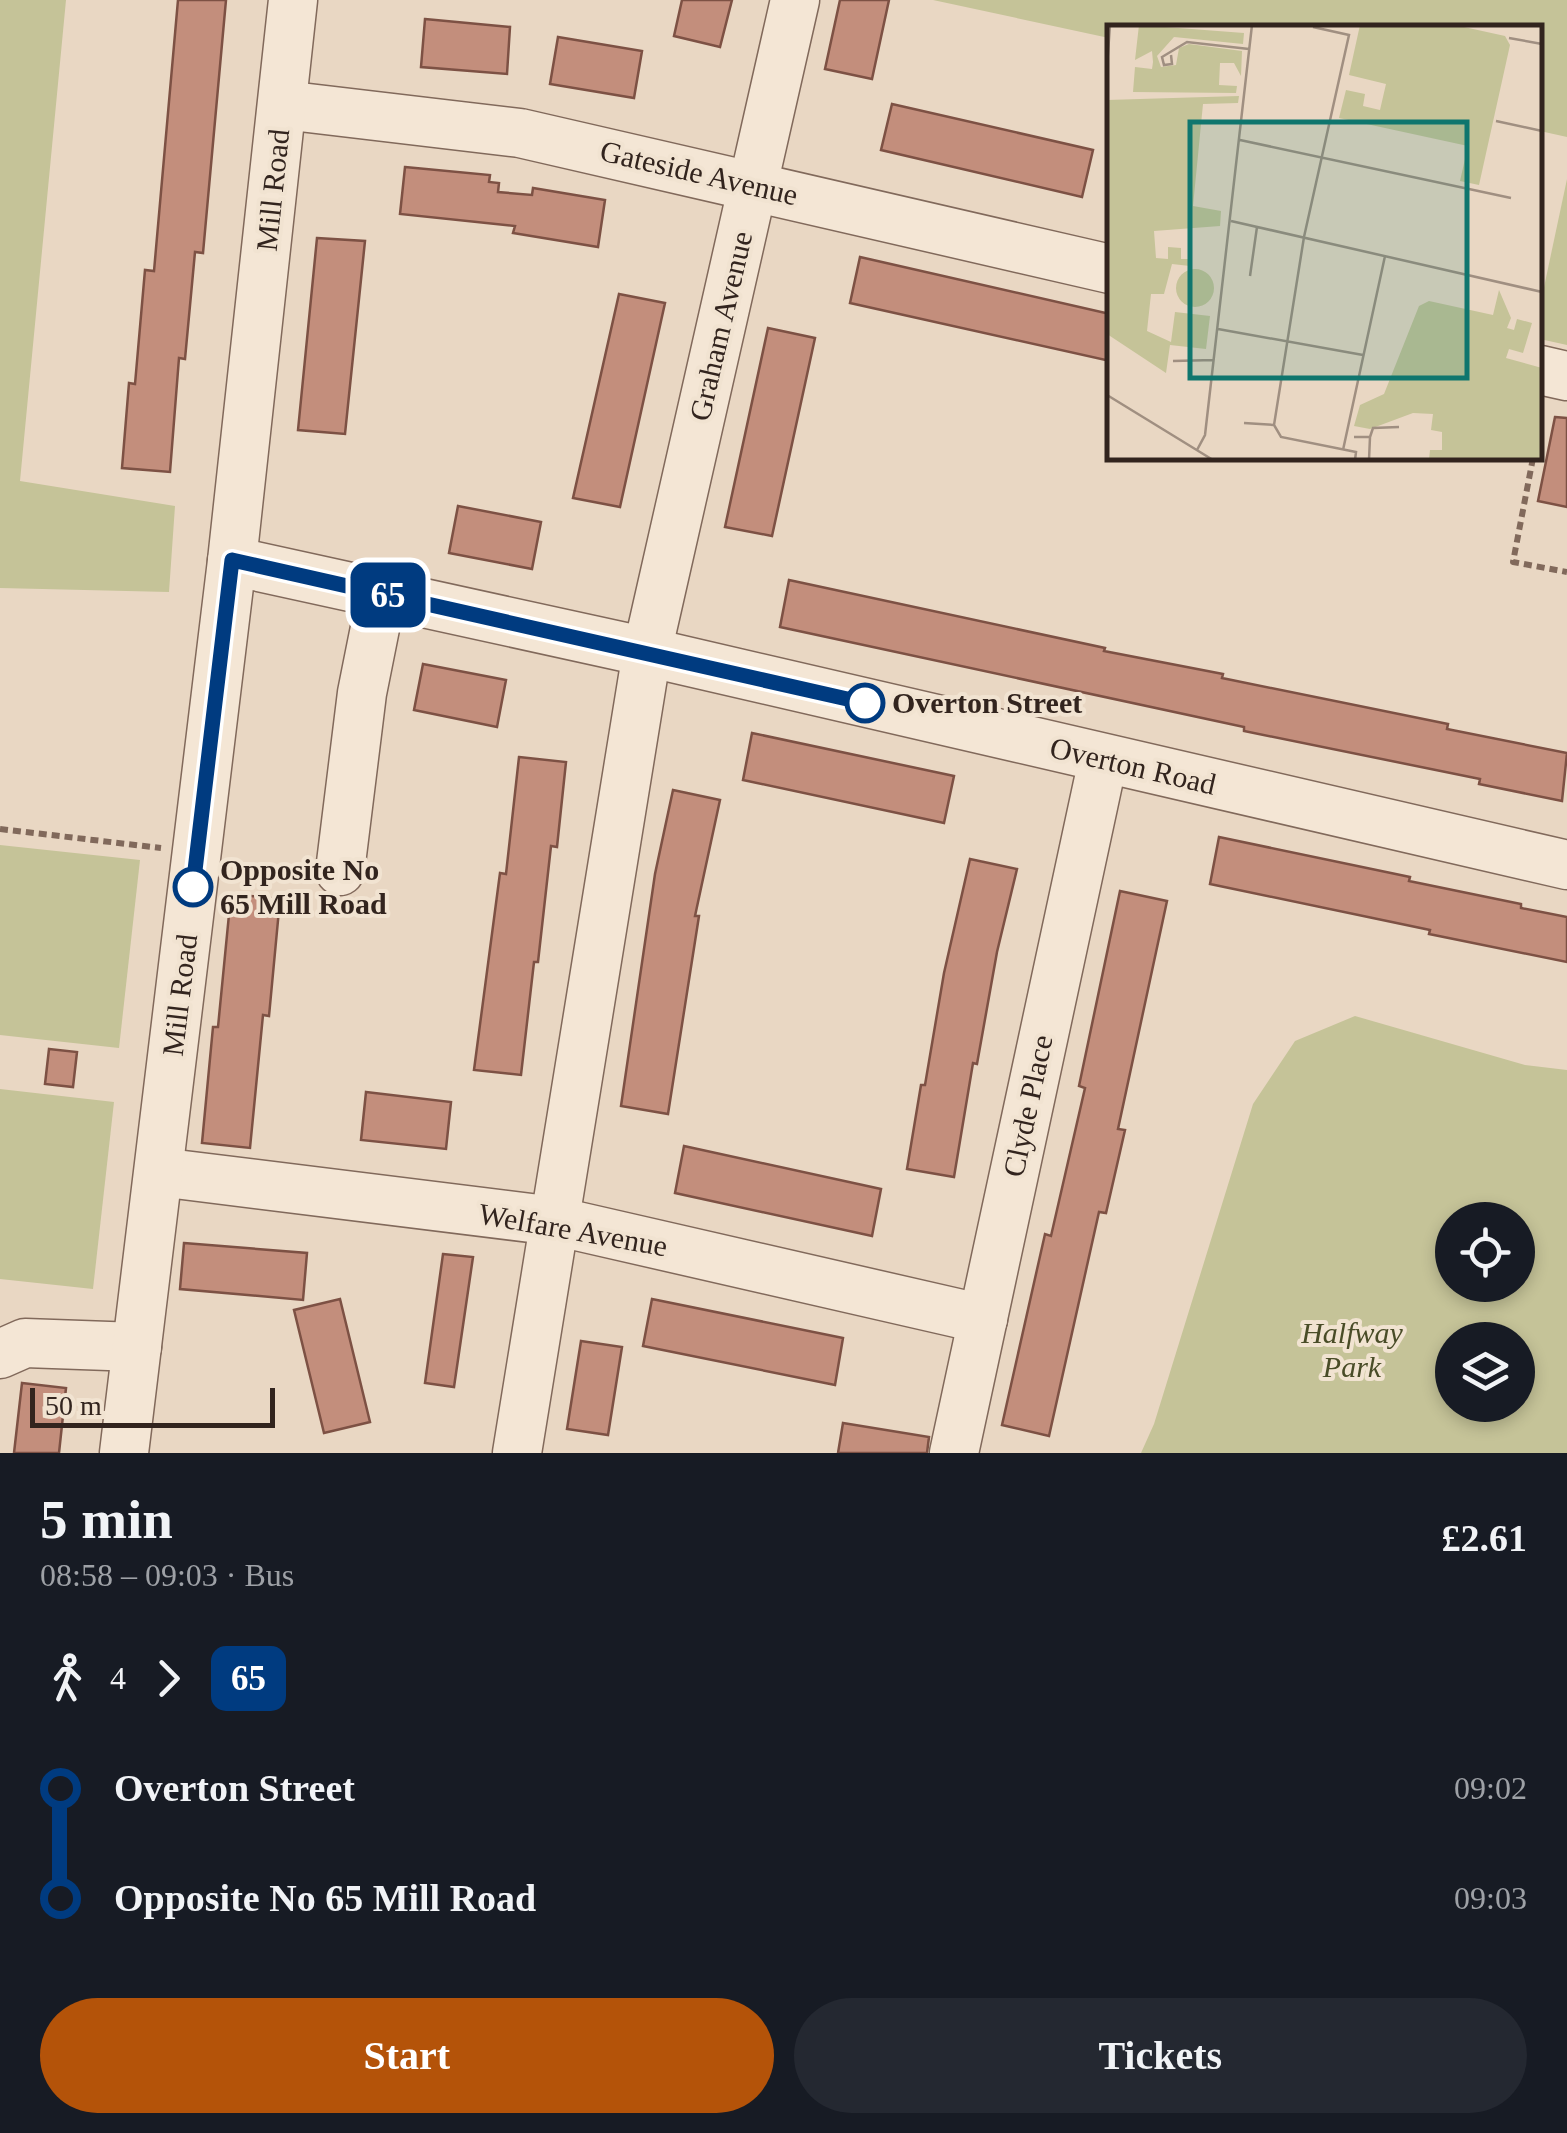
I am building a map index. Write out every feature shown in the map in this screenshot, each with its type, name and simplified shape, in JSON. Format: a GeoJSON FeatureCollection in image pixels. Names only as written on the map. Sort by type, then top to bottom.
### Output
{"type":"FeatureCollection","features":[{"type":"Feature","properties":{"kind":"street","name":"Mill Road"},"geometry":{"type":"LineString","coordinates":[[124,1453],[232,560],[294,0]]}},
{"type":"Feature","properties":{"kind":"street","name":"Graham Avenue"},"geometry":{"type":"LineString","coordinates":[[647,652],[795,0]]}},
{"type":"Feature","properties":{"kind":"street","name":"Gateside Avenue"},"geometry":{"type":"LineString","coordinates":[[283,106],[520,133],[1107,268]]}},
{"type":"Feature","properties":{"kind":"street"},"geometry":{"type":"LineString","coordinates":[[1542,370],[1567,376]]}},
{"type":"Feature","properties":{"kind":"street","name":"Overton Road"},"geometry":{"type":"LineString","coordinates":[[232,560],[1567,865]]}},
{"type":"Feature","properties":{"kind":"street"},"geometry":{"type":"LineString","coordinates":[[340,872],[362,693],[382,594]]}},
{"type":"Feature","properties":{"kind":"street"},"geometry":{"type":"LineString","coordinates":[[517,1453],[647,652]]}},
{"type":"Feature","properties":{"kind":"street","name":"Clyde Place"},"geometry":{"type":"LineString","coordinates":[[954,1453],[1103,760]]}},
{"type":"Feature","properties":{"kind":"street","name":"Welfare Avenue"},"geometry":{"type":"LineString","coordinates":[[159,1172],[555,1221],[983,1319]]}},
{"type":"Feature","properties":{"kind":"street"},"geometry":{"type":"LineString","coordinates":[[0,1354],[25,1343],[137,1347]]}},
{"type":"Feature","properties":{"kind":"path"},"geometry":{"type":"LineString","coordinates":[[1532,460],[1512,562],[1567,572]]}},
{"type":"Feature","properties":{"kind":"path"},"geometry":{"type":"LineString","coordinates":[[0,830],[197,852]]}},
{"type":"Feature","properties":{"kind":"green space"},"geometry":{"type":"Polygon","coordinates":[[[0,0],[66,0],[20,481],[175,506],[169,592],[0,588],[0,0]]]}},
{"type":"Feature","properties":{"kind":"green space"},"geometry":{"type":"Polygon","coordinates":[[[933,0],[1567,0],[1567,137],[1542,131],[1542,25],[1107,25],[1107,38],[933,0]]]}},
{"type":"Feature","properties":{"kind":"green space"},"geometry":{"type":"Polygon","coordinates":[[[1567,179],[1567,345],[1542,339],[1542,297],[1567,179]]]}},
{"type":"Feature","properties":{"kind":"green space"},"geometry":{"type":"Polygon","coordinates":[[[0,845],[140,860],[119,1048],[0,1035],[0,845]]]}},
{"type":"Feature","properties":{"kind":"green space","name":"Halfway Park"},"geometry":{"type":"Polygon","coordinates":[[[1355,1016],[1525,1065],[1567,1070],[1567,1453],[1141,1453],[1154,1424],[1253,1104],[1295,1041],[1355,1016]]]}},
{"type":"Feature","properties":{"kind":"green space"},"geometry":{"type":"Polygon","coordinates":[[[0,1089],[114,1102],[93,1289],[0,1279],[0,1089]]]}},
{"type":"Feature","properties":{"kind":"building"},"geometry":{"type":"Polygon","coordinates":[[[178,0],[226,0],[203,253],[195,252],[185,359],[179,358],[170,472],[122,468],[129,383],[135,384],[145,270],[154,271],[178,0]]]}},
{"type":"Feature","properties":{"kind":"building"},"geometry":{"type":"Polygon","coordinates":[[[682,0],[732,0],[720,47],[674,36],[682,0]]]}},
{"type":"Feature","properties":{"kind":"building"},"geometry":{"type":"Polygon","coordinates":[[[840,0],[889,0],[872,79],[825,69],[840,0]]]}},
{"type":"Feature","properties":{"kind":"building"},"geometry":{"type":"Polygon","coordinates":[[[425,19],[510,27],[507,74],[421,67],[425,19]]]}},
{"type":"Feature","properties":{"kind":"building"},"geometry":{"type":"Polygon","coordinates":[[[558,37],[642,51],[634,98],[550,84],[558,37]]]}},
{"type":"Feature","properties":{"kind":"building"},"geometry":{"type":"Polygon","coordinates":[[[892,104],[1093,150],[1082,197],[881,150],[892,104]]]}},
{"type":"Feature","properties":{"kind":"building"},"geometry":{"type":"Polygon","coordinates":[[[405,167],[490,175],[489,182],[499,183],[498,192],[532,195],[533,188],[605,200],[598,247],[513,233],[515,226],[400,214],[405,167]]]}},
{"type":"Feature","properties":{"kind":"building"},"geometry":{"type":"Polygon","coordinates":[[[317,238],[365,241],[345,434],[298,430],[317,238]]]}},
{"type":"Feature","properties":{"kind":"building"},"geometry":{"type":"Polygon","coordinates":[[[860,257],[1107,313],[1107,360],[850,303],[860,257]]]}},
{"type":"Feature","properties":{"kind":"building"},"geometry":{"type":"Polygon","coordinates":[[[619,294],[665,303],[620,507],[573,498],[619,294]]]}},
{"type":"Feature","properties":{"kind":"building"},"geometry":{"type":"Polygon","coordinates":[[[768,328],[815,338],[772,536],[725,527],[768,328]]]}},
{"type":"Feature","properties":{"kind":"building"},"geometry":{"type":"Polygon","coordinates":[[[1555,417],[1567,418],[1567,507],[1538,501],[1555,417]]]}},
{"type":"Feature","properties":{"kind":"building"},"geometry":{"type":"Polygon","coordinates":[[[458,506],[541,522],[532,569],[449,553],[458,506]]]}},
{"type":"Feature","properties":{"kind":"building"},"geometry":{"type":"Polygon","coordinates":[[[789,580],[1567,753],[1562,801],[1479,784],[1480,779],[1244,731],[1244,727],[780,627],[789,580]]]}},
{"type":"Feature","properties":{"kind":"building"},"geometry":{"type":"Polygon","coordinates":[[[423,664],[506,680],[497,727],[414,710],[423,664]]]}},
{"type":"Feature","properties":{"kind":"building"},"geometry":{"type":"Polygon","coordinates":[[[752,733],[954,776],[944,823],[743,780],[752,733]]]}},
{"type":"Feature","properties":{"kind":"building"},"geometry":{"type":"Polygon","coordinates":[[[519,757],[566,762],[557,847],[551,846],[538,962],[534,962],[521,1075],[474,1070],[500,873],[506,874],[519,757]]]}},
{"type":"Feature","properties":{"kind":"building"},"geometry":{"type":"Polygon","coordinates":[[[673,790],[720,800],[695,916],[699,916],[668,1114],[621,1106],[655,874],[673,790]]]}},
{"type":"Feature","properties":{"kind":"building"},"geometry":{"type":"Polygon","coordinates":[[[1219,837],[1410,877],[1409,881],[1567,917],[1567,962],[1210,884],[1219,837]]]}},
{"type":"Feature","properties":{"kind":"building"},"geometry":{"type":"Polygon","coordinates":[[[970,859],[1017,869],[977,1064],[973,1063],[954,1177],[907,1169],[921,1085],[925,1085],[944,973],[970,859]]]}},
{"type":"Feature","properties":{"kind":"building"},"geometry":{"type":"Polygon","coordinates":[[[1120,891],[1167,901],[1118,1129],[1125,1130],[1106,1213],[1099,1212],[1049,1436],[1002,1425],[1045,1234],[1051,1236],[1085,1088],[1079,1086],[1120,891]]]}},
{"type":"Feature","properties":{"kind":"building"},"geometry":{"type":"Polygon","coordinates":[[[231,894],[280,899],[269,1016],[263,1015],[250,1148],[202,1143],[231,894]]]}},
{"type":"Feature","properties":{"kind":"building"},"geometry":{"type":"Polygon","coordinates":[[[49,1049],[77,1052],[73,1087],[45,1084],[49,1049]]]}},
{"type":"Feature","properties":{"kind":"building"},"geometry":{"type":"Polygon","coordinates":[[[366,1092],[451,1102],[446,1149],[361,1140],[366,1092]]]}},
{"type":"Feature","properties":{"kind":"building"},"geometry":{"type":"Polygon","coordinates":[[[684,1146],[881,1189],[872,1236],[675,1193],[684,1146]]]}},
{"type":"Feature","properties":{"kind":"building"},"geometry":{"type":"Polygon","coordinates":[[[184,1243],[307,1253],[303,1300],[180,1289],[184,1243]]]}},
{"type":"Feature","properties":{"kind":"building"},"geometry":{"type":"Polygon","coordinates":[[[443,1254],[473,1257],[454,1387],[425,1383],[443,1254]]]}},
{"type":"Feature","properties":{"kind":"building"},"geometry":{"type":"Polygon","coordinates":[[[340,1299],[370,1422],[324,1433],[294,1310],[340,1299]]]}},
{"type":"Feature","properties":{"kind":"building"},"geometry":{"type":"Polygon","coordinates":[[[652,1299],[843,1338],[835,1385],[643,1346],[652,1299]]]}},
{"type":"Feature","properties":{"kind":"building"},"geometry":{"type":"Polygon","coordinates":[[[581,1341],[622,1347],[608,1435],[567,1429],[581,1341]]]}},
{"type":"Feature","properties":{"kind":"building"},"geometry":{"type":"Polygon","coordinates":[[[22,1383],[66,1388],[59,1453],[14,1453],[22,1383]]]}},
{"type":"Feature","properties":{"kind":"building"},"geometry":{"type":"Polygon","coordinates":[[[843,1423],[929,1437],[927,1453],[838,1453],[843,1423]]]}},
{"type":"Feature","properties":{"kind":"bus line","name":"65"},"geometry":{"type":"LineString","coordinates":[[193,887],[232,560],[865,703]]}},
{"type":"Feature","properties":{"kind":"place","name":"Overton Street"},"geometry":{"type":"Point","coordinates":[865,703]}},
{"type":"Feature","properties":{"kind":"place","name":"Opposite No 65 Mill Road"},"geometry":{"type":"Point","coordinates":[193,887]}}]}
